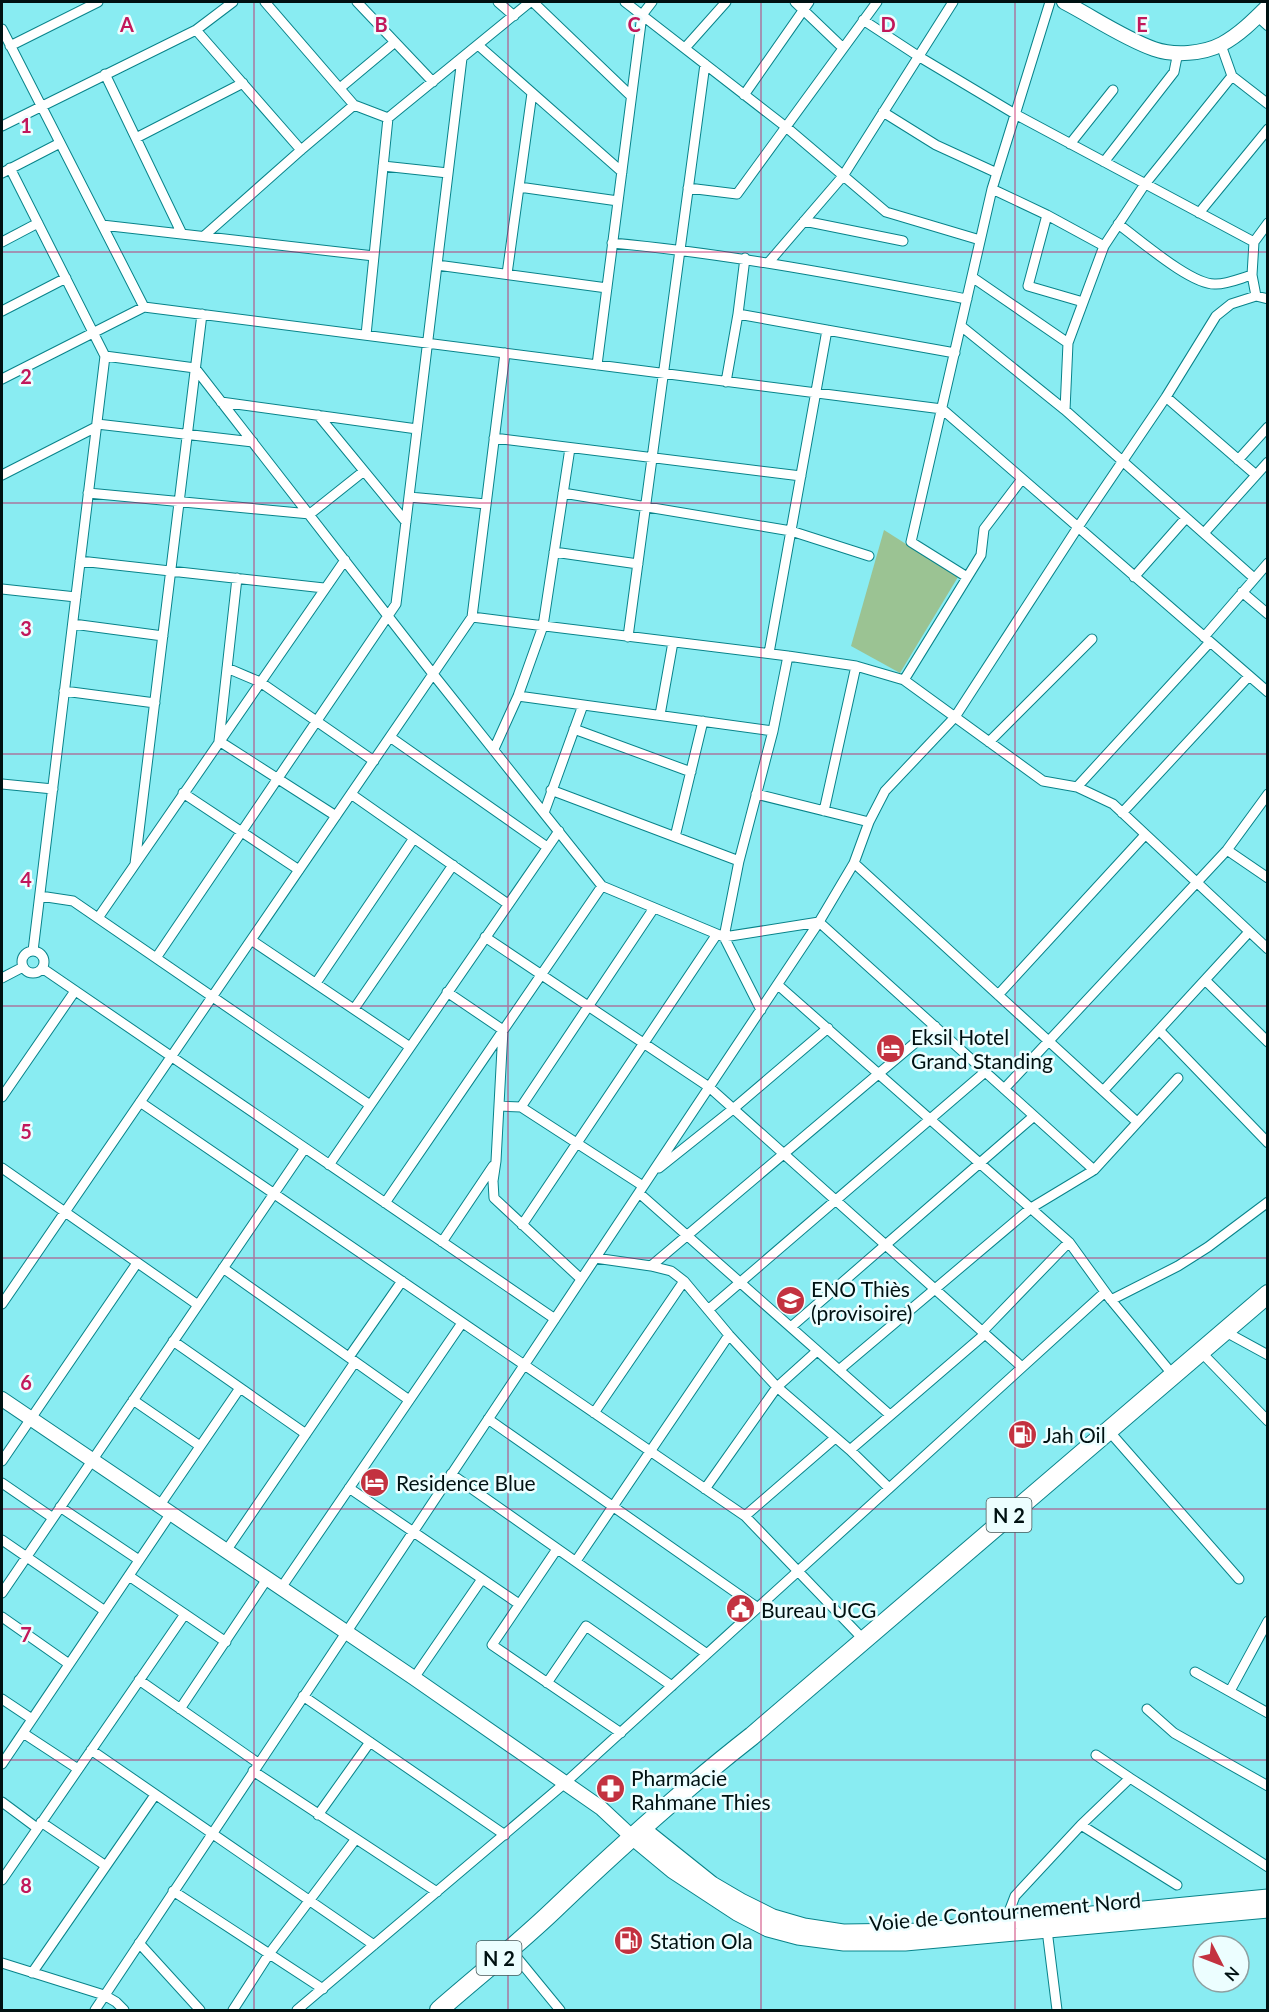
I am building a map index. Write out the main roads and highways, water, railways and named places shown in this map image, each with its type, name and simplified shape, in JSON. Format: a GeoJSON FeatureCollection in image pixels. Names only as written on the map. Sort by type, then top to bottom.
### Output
{"type":"FeatureCollection","features":[{"type":"Feature","properties":{"kind":"highway","name":"N 2"},"geometry":{"type":"LineString","coordinates":[[439,2010],[510,1949],[585,1879],[704,1785],[752,1736],[1268,1294]]}},
{"type":"Feature","properties":{"kind":"main road","name":"Voie de Contournement Nord"},"geometry":{"type":"LineString","coordinates":[[641,1835],[674,1871],[705,1894],[737,1913],[768,1929],[798,1937],[844,1943],[1005,1922],[1268,1897]]}},
{"type":"Feature","properties":{"kind":"main road","name":"Voie de Contournement Nord"},"geometry":{"type":"LineString","coordinates":[[898,1937],[1047,1930],[1268,1910]]}},
{"type":"Feature","properties":{"kind":"place","name":"Eksil Hotel Grand Standing"},"geometry":{"type":"Point","coordinates":[890,1048]}},
{"type":"Feature","properties":{"kind":"place","name":"ENO Thiès (provisoire)"},"geometry":{"type":"Point","coordinates":[790,1300]}},
{"type":"Feature","properties":{"kind":"place","name":"Jah Oil"},"geometry":{"type":"Point","coordinates":[1022,1434]}},
{"type":"Feature","properties":{"kind":"place","name":"Residence Blue"},"geometry":{"type":"Point","coordinates":[375,1482]}},
{"type":"Feature","properties":{"kind":"place","name":"Bureau UCG"},"geometry":{"type":"Point","coordinates":[740,1609]}},
{"type":"Feature","properties":{"kind":"place","name":"Pharmacie Rahmane Thies"},"geometry":{"type":"Point","coordinates":[610,1789]}},
{"type":"Feature","properties":{"kind":"place","name":"Station Ola"},"geometry":{"type":"Point","coordinates":[629,1940]}}]}
